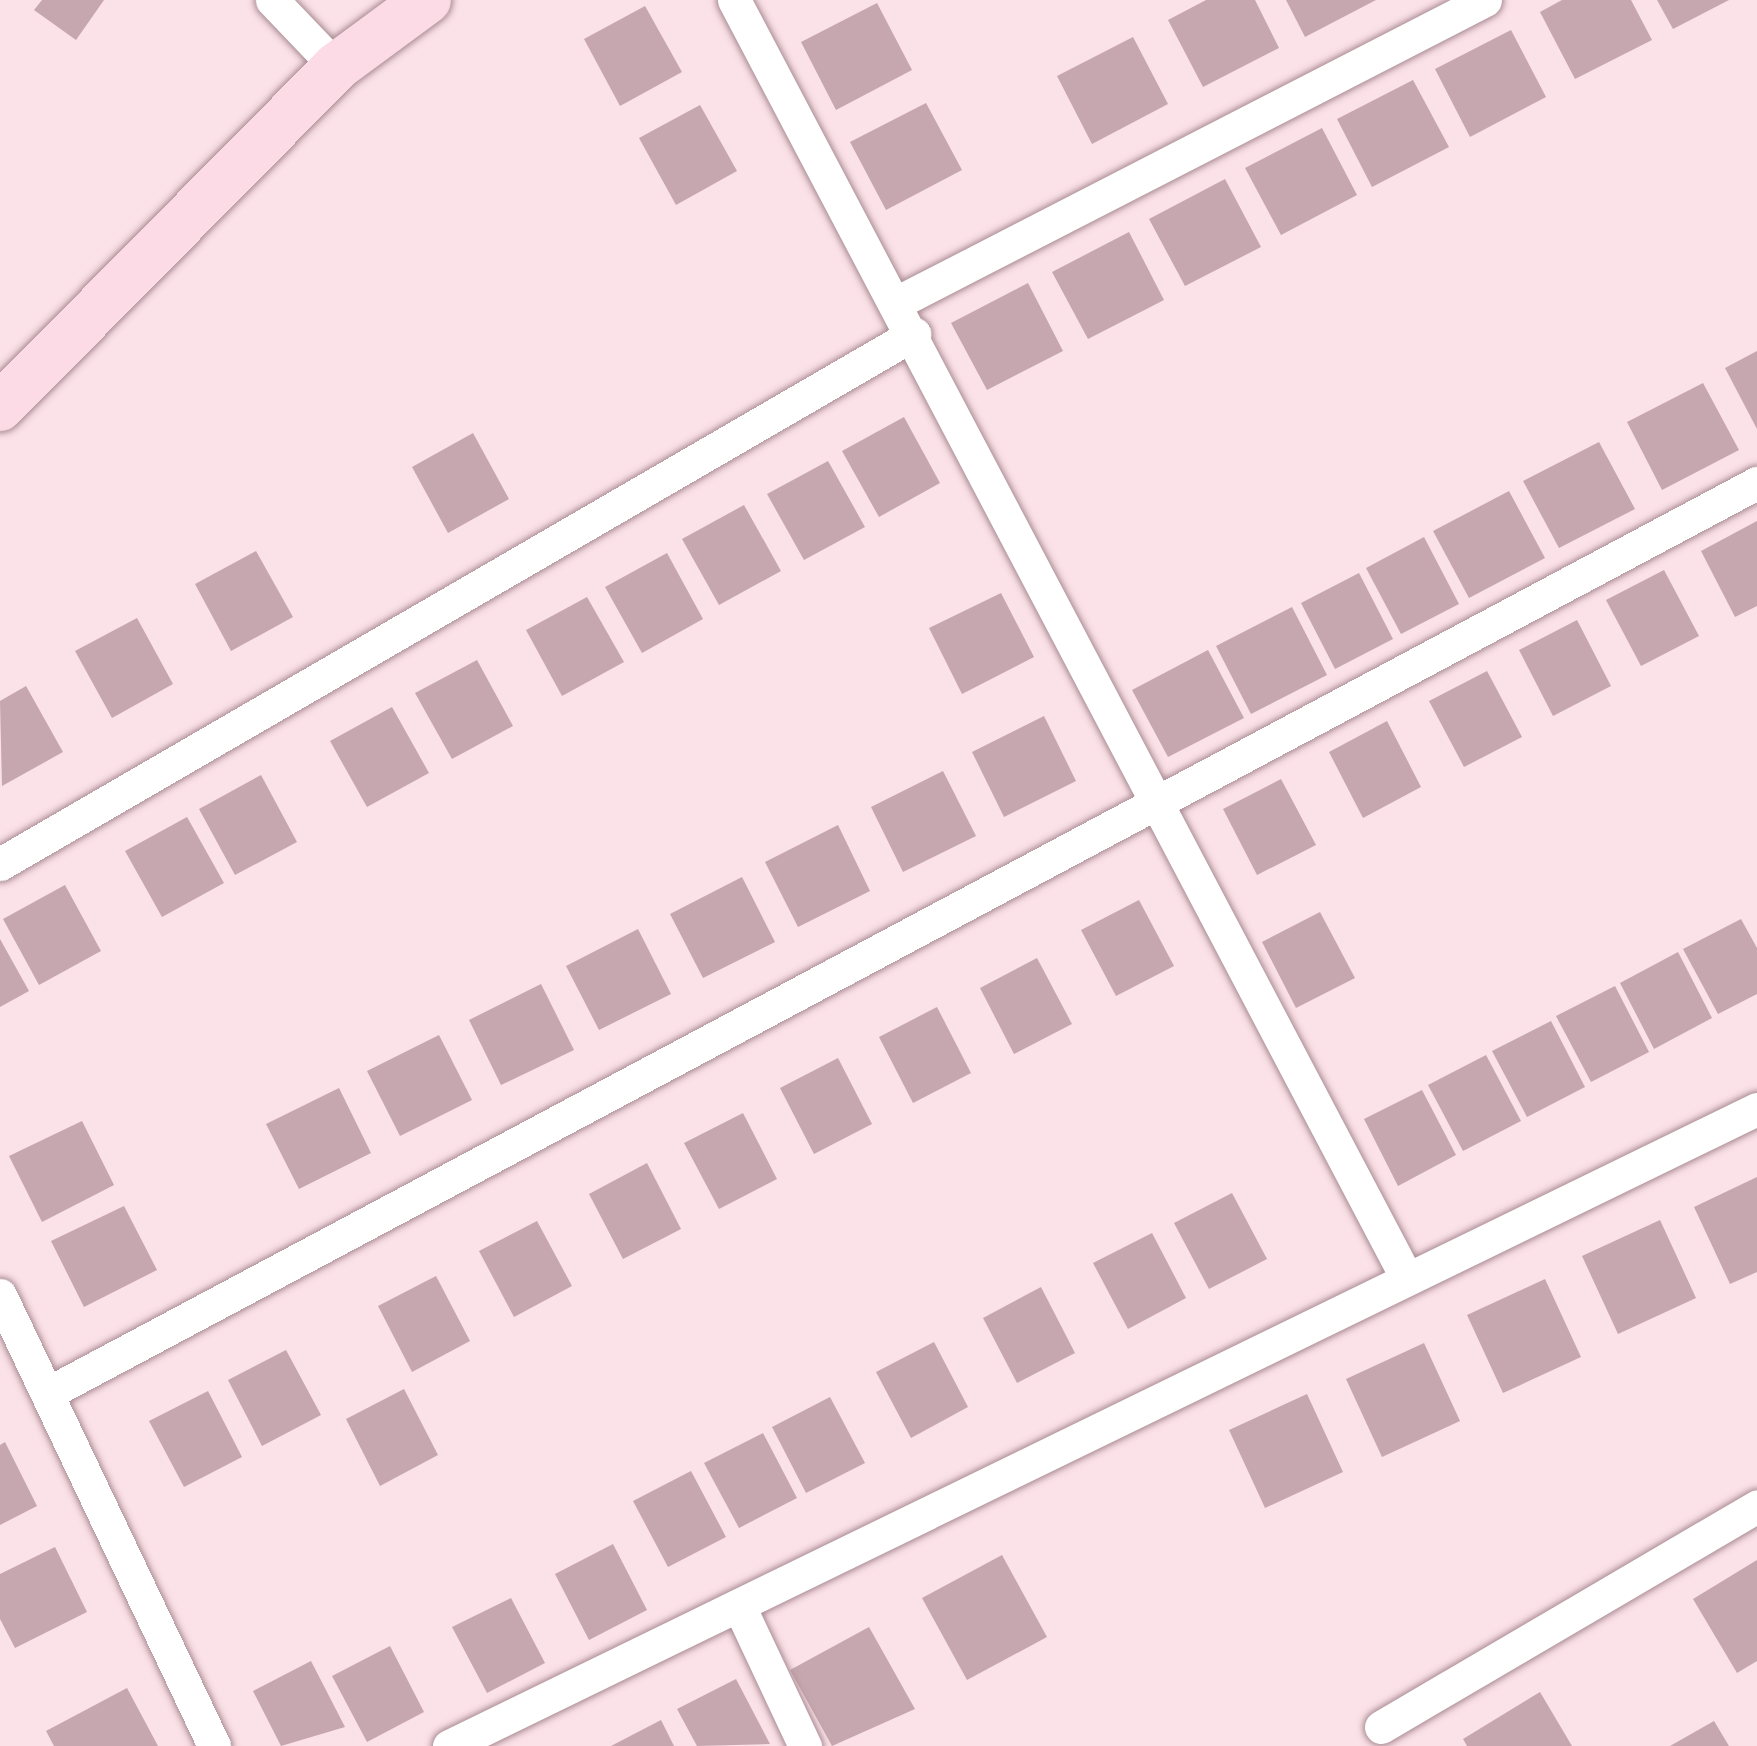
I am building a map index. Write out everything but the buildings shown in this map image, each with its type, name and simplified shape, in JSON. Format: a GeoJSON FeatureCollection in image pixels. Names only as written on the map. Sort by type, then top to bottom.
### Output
{"type":"FeatureCollection","features":[{"type":"Feature","properties":{"kind":"main road"},"geometry":{"type":"LineString","coordinates":[[0,407],[336,67],[427,0]]}},
{"type":"Feature","properties":{"kind":"street"},"geometry":{"type":"LineString","coordinates":[[272,0],[336,67]]}},
{"type":"Feature","properties":{"kind":"street"},"geometry":{"type":"LineString","coordinates":[[734,0],[1162,797],[1404,1273]]}},
{"type":"Feature","properties":{"kind":"street"},"geometry":{"type":"LineString","coordinates":[[898,302],[1485,0]]}},
{"type":"Feature","properties":{"kind":"street"},"geometry":{"type":"LineString","coordinates":[[0,864],[914,334]]}},
{"type":"Feature","properties":{"kind":"street"},"geometry":{"type":"LineString","coordinates":[[50,1392],[1757,483]]}},
{"type":"Feature","properties":{"kind":"street"},"geometry":{"type":"LineString","coordinates":[[449,1746],[740,1608],[1404,1273],[1757,1109]]}},
{"type":"Feature","properties":{"kind":"street"},"geometry":{"type":"LineString","coordinates":[[0,1295],[214,1746]]}},
{"type":"Feature","properties":{"kind":"street"},"geometry":{"type":"LineString","coordinates":[[1382,1727],[1757,1506]]}},
{"type":"Feature","properties":{"kind":"street"},"geometry":{"type":"LineString","coordinates":[[740,1608],[805,1746]]}}]}
